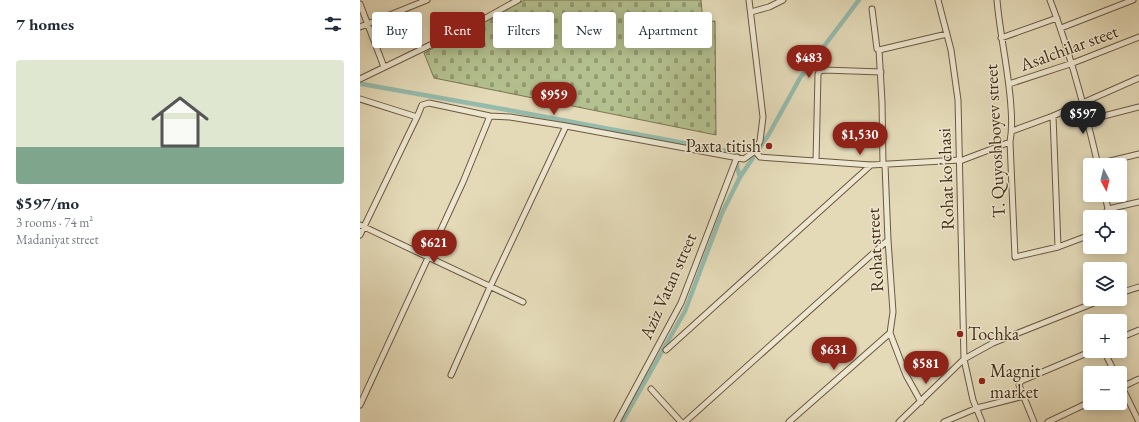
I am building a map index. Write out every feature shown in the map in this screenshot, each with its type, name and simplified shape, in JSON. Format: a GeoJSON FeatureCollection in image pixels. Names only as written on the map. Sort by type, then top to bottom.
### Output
{"type":"FeatureCollection","features":[{"type":"Feature","properties":{"kind":"street"},"geometry":{"type":"LineString","coordinates":[[360,27],[427,0]]}},
{"type":"Feature","properties":{"kind":"street"},"geometry":{"type":"LineString","coordinates":[[361,77],[484,19],[518,0]]}},
{"type":"Feature","properties":{"kind":"street"},"geometry":{"type":"LineString","coordinates":[[360,235],[362,226],[422,105],[429,103],[490,116],[510,117],[566,126],[744,159],[755,151],[760,141],[763,117],[749,0]]}},
{"type":"Feature","properties":{"kind":"street"},"geometry":{"type":"LineString","coordinates":[[751,12],[769,7],[783,0]]}},
{"type":"Feature","properties":{"kind":"street","name":"Rohat ko'chasi"},"geometry":{"type":"LineString","coordinates":[[938,0],[951,50],[958,100],[964,359]]}},
{"type":"Feature","properties":{"kind":"street","name":"T. Quyoshboyev street"},"geometry":{"type":"LineString","coordinates":[[997,0],[1001,38],[1009,84],[1012,131],[1010,142],[1015,257],[1058,247]]}},
{"type":"Feature","properties":{"kind":"street"},"geometry":{"type":"LineString","coordinates":[[1050,0],[1073,63],[1084,102],[1097,158]]}},
{"type":"Feature","properties":{"kind":"street"},"geometry":{"type":"LineString","coordinates":[[1061,28],[1133,0]]}},
{"type":"Feature","properties":{"kind":"street"},"geometry":{"type":"LineString","coordinates":[[360,4],[384,67]]}},
{"type":"Feature","properties":{"kind":"street","name":"Rohat street"},"geometry":{"type":"LineString","coordinates":[[872,9],[881,72],[884,165],[893,312],[890,333],[906,375],[921,402]]}},
{"type":"Feature","properties":{"kind":"street"},"geometry":{"type":"LineString","coordinates":[[1001,38],[1057,18]]}},
{"type":"Feature","properties":{"kind":"street"},"geometry":{"type":"LineString","coordinates":[[879,50],[947,34]]}},
{"type":"Feature","properties":{"kind":"street","name":"Asalchilar steet"},"geometry":{"type":"LineString","coordinates":[[1009,84],[1073,63],[1139,37]]}},
{"type":"Feature","properties":{"kind":"street"},"geometry":{"type":"LineString","coordinates":[[816,161],[818,74],[820,71],[881,72]]}},
{"type":"Feature","properties":{"kind":"street"},"geometry":{"type":"LineString","coordinates":[[1012,131],[1053,116],[1139,78]]}},
{"type":"Feature","properties":{"kind":"street"},"geometry":{"type":"LineString","coordinates":[[360,99],[417,117]]}},
{"type":"Feature","properties":{"kind":"street"},"geometry":{"type":"LineString","coordinates":[[1088,120],[1139,107]]}},
{"type":"Feature","properties":{"kind":"street"},"geometry":{"type":"LineString","coordinates":[[360,405],[463,182],[490,116]]}},
{"type":"Feature","properties":{"kind":"street"},"geometry":{"type":"LineString","coordinates":[[1053,116],[1058,247],[1083,238]]}},
{"type":"Feature","properties":{"kind":"street"},"geometry":{"type":"LineString","coordinates":[[451,375],[490,287],[566,126]]}},
{"type":"Feature","properties":{"kind":"street"},"geometry":{"type":"LineString","coordinates":[[755,151],[760,157],[884,165],[960,161],[1010,142]]}},
{"type":"Feature","properties":{"kind":"street"},"geometry":{"type":"LineString","coordinates":[[1123,158],[1139,154]]}},
{"type":"Feature","properties":{"kind":"street","name":"Aziz Vatan street"},"geometry":{"type":"LineString","coordinates":[[617,422],[681,303],[737,158]]}},
{"type":"Feature","properties":{"kind":"street"},"geometry":{"type":"LineString","coordinates":[[666,350],[871,165]]}},
{"type":"Feature","properties":{"kind":"street"},"geometry":{"type":"LineString","coordinates":[[1106,202],[1108,209],[1139,202]]}},
{"type":"Feature","properties":{"kind":"street"},"geometry":{"type":"LineString","coordinates":[[362,226],[523,302]]}},
{"type":"Feature","properties":{"kind":"street"},"geometry":{"type":"LineString","coordinates":[[685,422],[888,240]]}},
{"type":"Feature","properties":{"kind":"street"},"geometry":{"type":"LineString","coordinates":[[1127,290],[1139,286]]}},
{"type":"Feature","properties":{"kind":"street"},"geometry":{"type":"LineString","coordinates":[[899,422],[964,359],[993,343],[1086,306]]}},
{"type":"Feature","properties":{"kind":"street"},"geometry":{"type":"LineString","coordinates":[[1127,335],[1139,330]]}},
{"type":"Feature","properties":{"kind":"street"},"geometry":{"type":"LineString","coordinates":[[789,422],[890,333]]}},
{"type":"Feature","properties":{"kind":"street"},"geometry":{"type":"LineString","coordinates":[[1034,422],[1019,385],[1021,381],[1083,355]]}},
{"type":"Feature","properties":{"kind":"street"},"geometry":{"type":"LineString","coordinates":[[964,359],[973,400],[982,422]]}},
{"type":"Feature","properties":{"kind":"street"},"geometry":{"type":"LineString","coordinates":[[1127,384],[1139,379]]}},
{"type":"Feature","properties":{"kind":"street"},"geometry":{"type":"LineString","coordinates":[[650,389],[681,422]]}},
{"type":"Feature","properties":{"kind":"street"},"geometry":{"type":"LineString","coordinates":[[944,422],[977,408],[1024,396]]}},
{"type":"Feature","properties":{"kind":"street"},"geometry":{"type":"LineString","coordinates":[[1127,398],[1139,422]]}},
{"type":"Feature","properties":{"kind":"street"},"geometry":{"type":"LineString","coordinates":[[1048,422],[1083,405]]}},
{"type":"Feature","properties":{"kind":"green space"},"geometry":{"type":"Polygon","coordinates":[[[525,0],[701,0],[702,12],[624,12],[624,48],[712,48],[712,21],[715,21],[716,135],[434,78],[424,53],[433,48],[485,48],[485,20],[493,16],[493,48],[554,48],[554,12],[500,12],[525,0]]]}},
{"type":"Feature","properties":{"kind":"waterway"},"geometry":{"type":"LineString","coordinates":[[622,422],[685,311],[722,213],[740,177],[769,134],[800,78],[859,0]]}},
{"type":"Feature","properties":{"kind":"waterway"},"geometry":{"type":"LineString","coordinates":[[362,84],[737,153],[738,155]]}},
{"type":"Feature","properties":{"kind":"waterway"},"geometry":{"type":"LineString","coordinates":[[737,160],[737,167],[740,177]]}},
{"type":"Feature","properties":{"kind":"place","name":"Paxta titish"},"geometry":{"type":"Point","coordinates":[769,146]}},
{"type":"Feature","properties":{"kind":"place","name":"Tochka"},"geometry":{"type":"Point","coordinates":[960,334]}},
{"type":"Feature","properties":{"kind":"place","name":"Magnit market"},"geometry":{"type":"Point","coordinates":[982,381]}}]}
